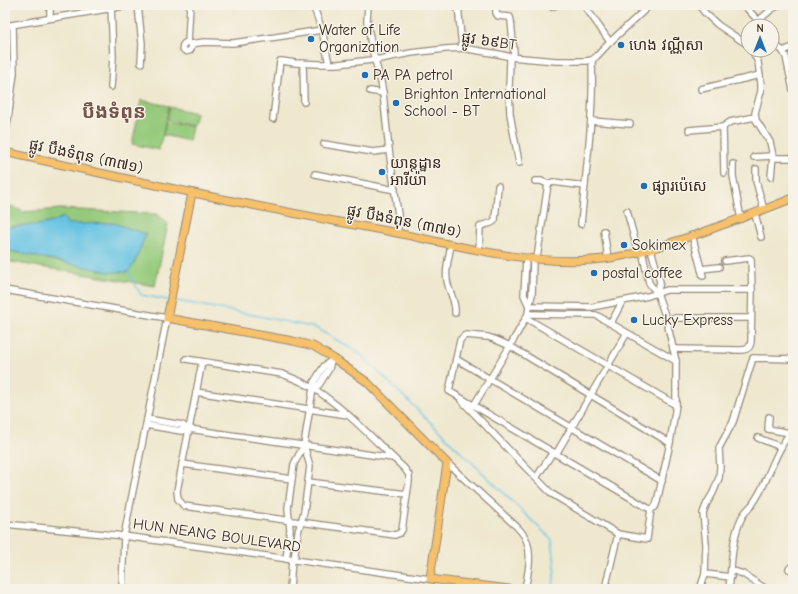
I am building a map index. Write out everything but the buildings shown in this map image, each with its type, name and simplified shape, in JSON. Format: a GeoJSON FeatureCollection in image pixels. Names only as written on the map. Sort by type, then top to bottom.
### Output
{"type":"FeatureCollection","features":[{"type":"Feature","properties":{"kind":"main road","name":"ផ្លូវ បឹងទំពុន (៣៧១)"},"geometry":{"type":"LineString","coordinates":[[5,152],[192,193],[479,250],[532,258],[574,261],[608,258],[651,249],[755,214],[793,198]]}},
{"type":"Feature","properties":{"kind":"main road","name":"HUN NEANG BOULEVARD"},"geometry":{"type":"LineString","coordinates":[[167,318],[192,193]]}},
{"type":"Feature","properties":{"kind":"main road"},"geometry":{"type":"LineString","coordinates":[[167,318],[313,346],[367,382],[447,463],[430,578]]}},
{"type":"Feature","properties":{"kind":"main road","name":"HUN NEANG BOULEVARD"},"geometry":{"type":"LineString","coordinates":[[430,578],[509,589]]}},
{"type":"Feature","properties":{"kind":"street"},"geometry":{"type":"LineString","coordinates":[[50,5],[50,18]]}},
{"type":"Feature","properties":{"kind":"street"},"geometry":{"type":"LineString","coordinates":[[5,21],[5,26],[111,7],[131,5]]}},
{"type":"Feature","properties":{"kind":"street"},"geometry":{"type":"LineString","coordinates":[[138,5],[142,44],[141,63]]}},
{"type":"Feature","properties":{"kind":"street"},"geometry":{"type":"LineString","coordinates":[[190,5],[189,43],[233,43],[322,30]]}},
{"type":"Feature","properties":{"kind":"street"},"geometry":{"type":"LineString","coordinates":[[314,5],[322,30],[329,64]]}},
{"type":"Feature","properties":{"kind":"street"},"geometry":{"type":"LineString","coordinates":[[368,5],[367,21],[383,93],[399,222],[397,233]]}},
{"type":"Feature","properties":{"kind":"street"},"geometry":{"type":"LineString","coordinates":[[458,5],[462,48]]}},
{"type":"Feature","properties":{"kind":"street"},"geometry":{"type":"LineString","coordinates":[[496,5],[496,14],[498,16],[510,18],[511,20],[514,53],[511,57],[509,68],[510,114],[519,163]]}},
{"type":"Feature","properties":{"kind":"street"},"geometry":{"type":"LineString","coordinates":[[584,5],[610,42]]}},
{"type":"Feature","properties":{"kind":"street"},"geometry":{"type":"LineString","coordinates":[[581,224],[591,121],[592,60],[650,5]]}},
{"type":"Feature","properties":{"kind":"street"},"geometry":{"type":"LineString","coordinates":[[699,5],[718,25],[740,40]]}},
{"type":"Feature","properties":{"kind":"street"},"geometry":{"type":"LineString","coordinates":[[744,5],[755,18]]}},
{"type":"Feature","properties":{"kind":"street"},"geometry":{"type":"LineString","coordinates":[[762,18],[772,9],[780,5]]}},
{"type":"Feature","properties":{"kind":"street"},"geometry":{"type":"LineString","coordinates":[[111,7],[113,57],[111,87]]}},
{"type":"Feature","properties":{"kind":"street"},"geometry":{"type":"LineString","coordinates":[[5,137],[14,73],[13,25]]}},
{"type":"Feature","properties":{"kind":"street"},"geometry":{"type":"LineString","coordinates":[[783,51],[793,47]]}},
{"type":"Feature","properties":{"kind":"street","name":"ផ្លូវ ៦៩BT"},"geometry":{"type":"LineString","coordinates":[[273,119],[280,61],[329,64],[376,60],[445,48],[462,48],[511,57],[556,61],[592,60]]}},
{"type":"Feature","properties":{"kind":"street"},"geometry":{"type":"LineString","coordinates":[[780,48],[786,56],[793,90]]}},
{"type":"Feature","properties":{"kind":"street"},"geometry":{"type":"LineString","coordinates":[[756,58],[760,75],[761,91],[755,117],[770,142],[773,156],[771,177]]}},
{"type":"Feature","properties":{"kind":"street"},"geometry":{"type":"LineString","coordinates":[[303,63],[304,102]]}},
{"type":"Feature","properties":{"kind":"street"},"geometry":{"type":"LineString","coordinates":[[701,89],[760,75]]}},
{"type":"Feature","properties":{"kind":"street"},"geometry":{"type":"LineString","coordinates":[[370,92],[383,93]]}},
{"type":"Feature","properties":{"kind":"street"},"geometry":{"type":"LineString","coordinates":[[689,130],[723,127],[730,122],[755,117]]}},
{"type":"Feature","properties":{"kind":"street"},"geometry":{"type":"LineString","coordinates":[[591,121],[630,124]]}},
{"type":"Feature","properties":{"kind":"street"},"geometry":{"type":"LineString","coordinates":[[723,127],[724,173]]}},
{"type":"Feature","properties":{"kind":"street"},"geometry":{"type":"LineString","coordinates":[[324,144],[373,152],[389,150]]}},
{"type":"Feature","properties":{"kind":"street"},"geometry":{"type":"LineString","coordinates":[[754,157],[773,156],[777,158],[793,158]]}},
{"type":"Feature","properties":{"kind":"street"},"geometry":{"type":"LineString","coordinates":[[733,164],[733,176],[741,219]]}},
{"type":"Feature","properties":{"kind":"street"},"geometry":{"type":"LineString","coordinates":[[756,169],[756,181],[764,210]]}},
{"type":"Feature","properties":{"kind":"street"},"geometry":{"type":"LineString","coordinates":[[315,174],[395,190]]}},
{"type":"Feature","properties":{"kind":"street"},"geometry":{"type":"LineString","coordinates":[[536,181],[542,181],[548,184],[553,182],[585,186]]}},
{"type":"Feature","properties":{"kind":"street"},"geometry":{"type":"LineString","coordinates":[[474,405],[527,316],[529,306],[524,295],[548,184]]}},
{"type":"Feature","properties":{"kind":"street"},"geometry":{"type":"LineString","coordinates":[[479,250],[480,227],[482,225],[492,223],[495,220],[498,186]]}},
{"type":"Feature","properties":{"kind":"street"},"geometry":{"type":"LineString","coordinates":[[456,394],[552,494],[618,534],[647,539],[652,509],[655,507],[657,502],[670,443],[676,405],[676,361],[666,318],[657,293],[649,283],[627,211]]}},
{"type":"Feature","properties":{"kind":"street"},"geometry":{"type":"LineString","coordinates":[[755,214],[761,237]]}},
{"type":"Feature","properties":{"kind":"street"},"geometry":{"type":"LineString","coordinates":[[604,231],[608,258]]}},
{"type":"Feature","properties":{"kind":"street"},"geometry":{"type":"LineString","coordinates":[[692,236],[703,276]]}},
{"type":"Feature","properties":{"kind":"street"},"geometry":{"type":"LineString","coordinates":[[451,244],[446,274],[447,285],[455,304],[455,313]]}},
{"type":"Feature","properties":{"kind":"street"},"geometry":{"type":"LineString","coordinates":[[651,249],[660,282],[657,293]]}},
{"type":"Feature","properties":{"kind":"street"},"geometry":{"type":"LineString","coordinates":[[673,349],[746,350],[750,346],[752,290],[751,259],[725,261]]}},
{"type":"Feature","properties":{"kind":"street"},"geometry":{"type":"LineString","coordinates":[[701,269],[719,267]]}},
{"type":"Feature","properties":{"kind":"street"},"geometry":{"type":"LineString","coordinates":[[5,290],[167,318]]}},
{"type":"Feature","properties":{"kind":"street"},"geometry":{"type":"LineString","coordinates":[[529,306],[592,307],[622,302],[667,290],[752,290]]}},
{"type":"Feature","properties":{"kind":"street"},"geometry":{"type":"LineString","coordinates":[[611,323],[622,302]]}},
{"type":"Feature","properties":{"kind":"street"},"geometry":{"type":"LineString","coordinates":[[527,316],[596,314],[676,361]]}},
{"type":"Feature","properties":{"kind":"street"},"geometry":{"type":"LineString","coordinates":[[527,316],[676,405]]}},
{"type":"Feature","properties":{"kind":"street","name":"HUN NEANG BOULEVARD"},"geometry":{"type":"LineString","coordinates":[[167,318],[124,536],[430,578]]}},
{"type":"Feature","properties":{"kind":"street"},"geometry":{"type":"LineString","coordinates":[[666,318],[750,318]]}},
{"type":"Feature","properties":{"kind":"street"},"geometry":{"type":"LineString","coordinates":[[536,478],[572,428],[627,333]]}},
{"type":"Feature","properties":{"kind":"street"},"geometry":{"type":"LineString","coordinates":[[652,509],[449,391],[460,340],[466,335],[488,337],[510,346],[670,443]]}},
{"type":"Feature","properties":{"kind":"street"},"geometry":{"type":"LineString","coordinates":[[700,589],[704,574],[706,544],[703,513],[719,478],[720,467],[718,448],[733,422],[753,358],[793,359]]}},
{"type":"Feature","properties":{"kind":"street"},"geometry":{"type":"LineString","coordinates":[[186,359],[282,374],[313,388],[348,415],[404,468],[409,475],[402,530],[395,535],[184,506],[178,500],[177,491],[202,362]]}},
{"type":"Feature","properties":{"kind":"street"},"geometry":{"type":"LineString","coordinates":[[313,388],[319,385],[329,368],[332,359]]}},
{"type":"Feature","properties":{"kind":"street"},"geometry":{"type":"LineString","coordinates":[[456,359],[662,481]]}},
{"type":"Feature","properties":{"kind":"street"},"geometry":{"type":"LineString","coordinates":[[290,589],[290,559],[288,540],[290,530],[288,508],[294,464],[304,445],[313,388]]}},
{"type":"Feature","properties":{"kind":"street"},"geometry":{"type":"LineString","coordinates":[[196,392],[348,415]]}},
{"type":"Feature","properties":{"kind":"street"},"geometry":{"type":"LineString","coordinates":[[729,589],[732,555],[742,518],[758,496],[781,447],[791,431],[768,429],[769,416]]}},
{"type":"Feature","properties":{"kind":"street"},"geometry":{"type":"LineString","coordinates":[[147,422],[164,425],[182,425],[189,429],[393,458]]}},
{"type":"Feature","properties":{"kind":"street"},"geometry":{"type":"LineString","coordinates":[[758,438],[781,447]]}},
{"type":"Feature","properties":{"kind":"street"},"geometry":{"type":"LineString","coordinates":[[290,559],[304,512],[310,466],[304,445]]}},
{"type":"Feature","properties":{"kind":"street"},"geometry":{"type":"LineString","coordinates":[[447,463],[525,536],[529,547],[526,589]]}},
{"type":"Feature","properties":{"kind":"street"},"geometry":{"type":"LineString","coordinates":[[182,464],[292,479]]}},
{"type":"Feature","properties":{"kind":"street"},"geometry":{"type":"LineString","coordinates":[[308,482],[407,494]]}},
{"type":"Feature","properties":{"kind":"street"},"geometry":{"type":"LineString","coordinates":[[5,524],[124,536],[122,589]]}},
{"type":"Feature","properties":{"kind":"street"},"geometry":{"type":"LineString","coordinates":[[605,589],[618,534]]}},
{"type":"Feature","properties":{"kind":"street"},"geometry":{"type":"LineString","coordinates":[[288,540],[296,542]]}},
{"type":"Feature","properties":{"kind":"street"},"geometry":{"type":"LineString","coordinates":[[793,565],[789,569],[793,572]]}},
{"type":"Feature","properties":{"kind":"street"},"geometry":{"type":"LineString","coordinates":[[731,570],[742,574],[766,589]]}},
{"type":"Feature","properties":{"kind":"street"},"geometry":{"type":"LineString","coordinates":[[704,574],[731,577]]}},
{"type":"Feature","properties":{"kind":"green space"},"geometry":{"type":"Polygon","coordinates":[[[141,100],[169,106],[159,150],[132,144],[141,100]]]}},
{"type":"Feature","properties":{"kind":"green space"},"geometry":{"type":"Polygon","coordinates":[[[170,107],[196,113],[193,126],[167,120],[170,107]]]}},
{"type":"Feature","properties":{"kind":"green space"},"geometry":{"type":"Polygon","coordinates":[[[166,122],[192,127],[189,141],[163,135],[166,122]]]}},
{"type":"Feature","properties":{"kind":"green space"},"geometry":{"type":"Polygon","coordinates":[[[5,203],[24,212],[60,209],[156,214],[168,224],[155,286],[5,261],[5,203]]]}},
{"type":"Feature","properties":{"kind":"water"},"geometry":{"type":"Polygon","coordinates":[[[63,217],[68,224],[114,223],[146,234],[135,262],[128,272],[109,272],[5,250],[5,228],[37,225],[52,222],[63,217]]]}},
{"type":"Feature","properties":{"kind":"waterway"},"geometry":{"type":"LineString","coordinates":[[128,272],[141,295],[168,300]]}},
{"type":"Feature","properties":{"kind":"waterway"},"geometry":{"type":"LineString","coordinates":[[172,300],[316,328],[359,353],[552,540],[555,566],[553,589]]}},
{"type":"Feature","properties":{"kind":"place","name":"Water of Life Organization"},"geometry":{"type":"Point","coordinates":[311,39]}},
{"type":"Feature","properties":{"kind":"place","name":"ហេង វណ្ណីសា"},"geometry":{"type":"Point","coordinates":[621,45]}},
{"type":"Feature","properties":{"kind":"place","name":"PA PA petrol"},"geometry":{"type":"Point","coordinates":[365,75]}},
{"type":"Feature","properties":{"kind":"place","name":"Brighton International School - BT"},"geometry":{"type":"Point","coordinates":[396,103]}},
{"type":"Feature","properties":{"kind":"place","name":"យាន្ដដ្ឋាន អារីយ៉ា"},"geometry":{"type":"Point","coordinates":[382,172]}},
{"type":"Feature","properties":{"kind":"place","name":"ផ្សារប៉េសេ"},"geometry":{"type":"Point","coordinates":[644,186]}},
{"type":"Feature","properties":{"kind":"place","name":"Sokimex"},"geometry":{"type":"Point","coordinates":[624,245]}},
{"type":"Feature","properties":{"kind":"place","name":"postal coffee"},"geometry":{"type":"Point","coordinates":[594,273]}},
{"type":"Feature","properties":{"kind":"place","name":"Lucky Express"},"geometry":{"type":"Point","coordinates":[634,320]}},
{"type":"Feature","properties":{"kind":"district","name":"បឹងទំពុន"},"geometry":{"type":"Point","coordinates":[114,112]}}]}
